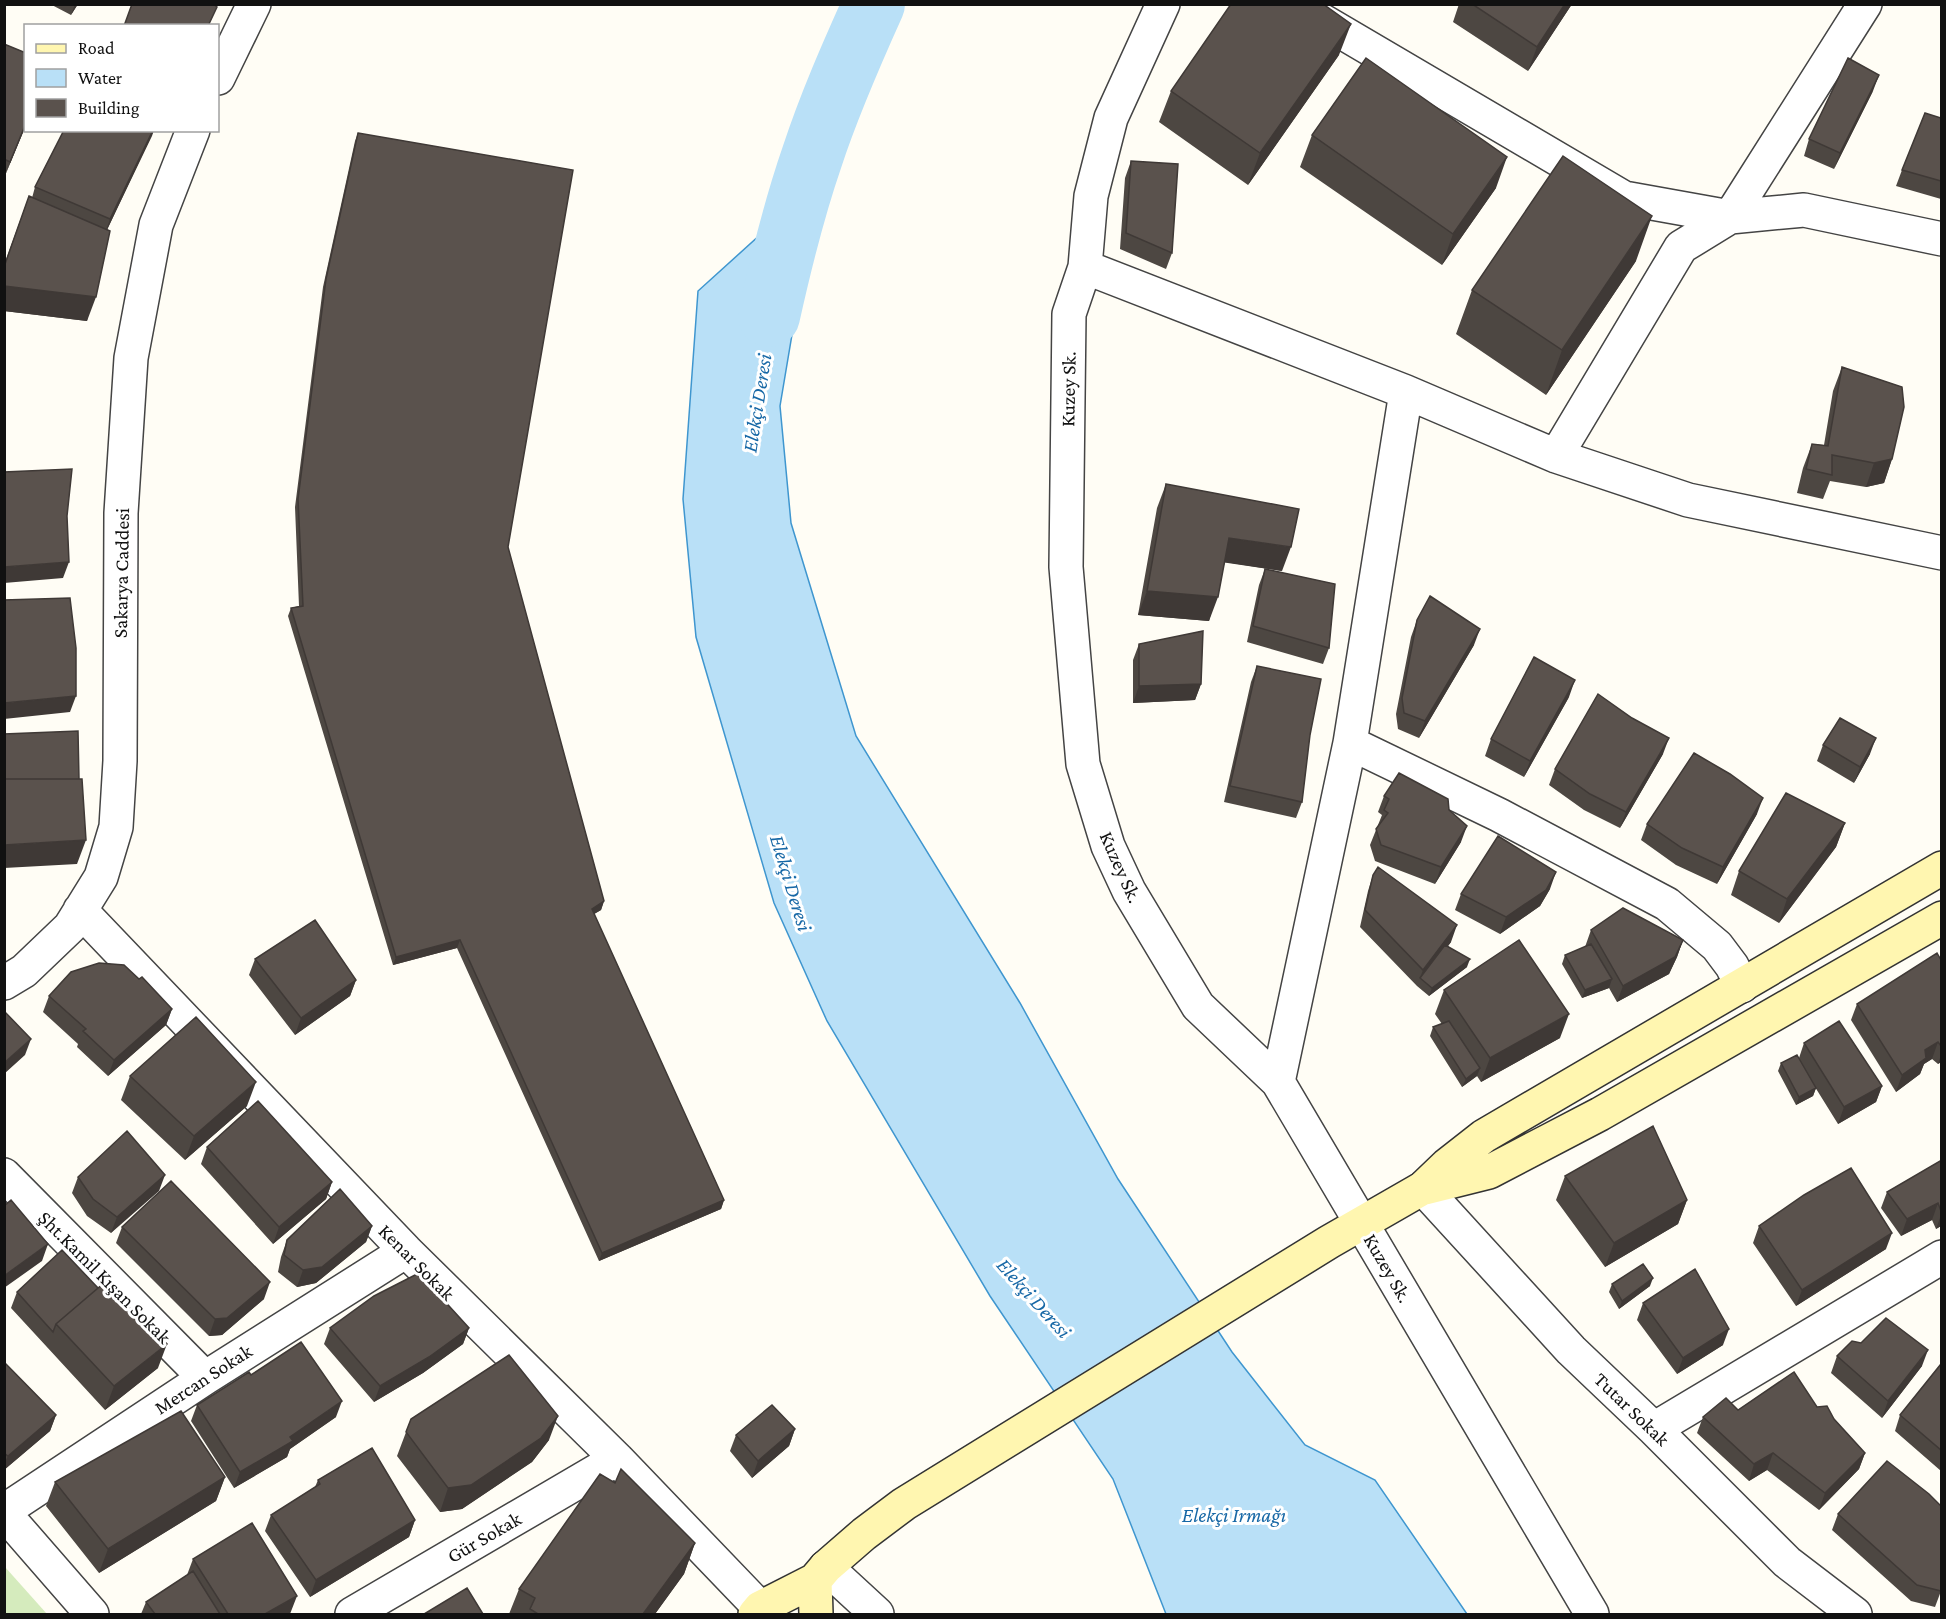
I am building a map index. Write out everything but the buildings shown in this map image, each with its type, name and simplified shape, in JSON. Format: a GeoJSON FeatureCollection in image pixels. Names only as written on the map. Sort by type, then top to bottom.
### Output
{"type":"FeatureCollection","features":[{"type":"Feature","properties":{"kind":"main road"},"geometry":{"type":"LineString","coordinates":[[757,1611],[820,1573],[864,1534],[904,1504],[1329,1242],[1423,1188],[1447,1165],[1484,1136],[1929,875],[1941,918],[1600,1114],[1489,1172],[1423,1188]]}},
{"type":"Feature","properties":{"kind":"main road"},"geometry":{"type":"LineString","coordinates":[[1742,986],[1767,1017]]}},
{"type":"Feature","properties":{"kind":"main road"},"geometry":{"type":"LineString","coordinates":[[1577,1082],[1600,1114]]}},
{"type":"Feature","properties":{"kind":"main road"},"geometry":{"type":"LineString","coordinates":[[816,1614],[820,1573]]}},
{"type":"Feature","properties":{"kind":"street"},"geometry":{"type":"LineString","coordinates":[[219,76],[254,4]]}},
{"type":"Feature","properties":{"kind":"street","name":"Kuzey Sk."},"geometry":{"type":"LineString","coordinates":[[1163,4],[1111,118],[1091,196],[1085,267],[1069,314],[1066,567],[1083,764],[1108,846],[1129,891],[1198,1006],[1278,1082],[1592,1614]]}},
{"type":"Feature","properties":{"kind":"street"},"geometry":{"type":"LineString","coordinates":[[1294,4],[1624,198],[1730,217],[1804,210],[1941,239]]}},
{"type":"Feature","properties":{"kind":"street"},"geometry":{"type":"LineString","coordinates":[[1556,456],[1682,248],[1730,217],[1865,4]]}},
{"type":"Feature","properties":{"kind":"street","name":"Sakarya Caddesi"},"geometry":{"type":"LineString","coordinates":[[4,983],[24,971],[70,927],[100,877],[116,827],[120,761],[121,513],[132,358],[156,225],[192,132]]}},
{"type":"Feature","properties":{"kind":"street"},"geometry":{"type":"LineString","coordinates":[[1085,267],[1406,392],[1556,456],[1688,500],[1941,553]]}},
{"type":"Feature","properties":{"kind":"street"},"geometry":{"type":"LineString","coordinates":[[1278,1082],[1350,743],[1406,392]]}},
{"type":"Feature","properties":{"kind":"street"},"geometry":{"type":"LineString","coordinates":[[1350,743],[1499,815],[1667,904],[1717,946],[1732,966],[1742,986]]}},
{"type":"Feature","properties":{"kind":"street","name":"Kenar Sokak"},"geometry":{"type":"LineString","coordinates":[[80,910],[406,1251],[617,1458],[757,1611]]}},
{"type":"Feature","properties":{"kind":"street","name":"Şht.Kamil Kışan Sokak"},"geometry":{"type":"LineString","coordinates":[[4,1176],[205,1378]]}},
{"type":"Feature","properties":{"kind":"street","name":"Tutar Sokak"},"geometry":{"type":"LineString","coordinates":[[1423,1188],[1571,1350],[1787,1562],[1855,1614]]}},
{"type":"Feature","properties":{"kind":"street","name":"Mercan Sokak"},"geometry":{"type":"LineString","coordinates":[[4,1513],[205,1378],[406,1251]]}},
{"type":"Feature","properties":{"kind":"street"},"geometry":{"type":"LineString","coordinates":[[1654,1429],[1941,1257]]}},
{"type":"Feature","properties":{"kind":"street","name":"Gür Sokak"},"geometry":{"type":"LineString","coordinates":[[352,1614],[617,1458]]}},
{"type":"Feature","properties":{"kind":"street"},"geometry":{"type":"LineString","coordinates":[[4,1513],[92,1614]]}},
{"type":"Feature","properties":{"kind":"street"},"geometry":{"type":"LineString","coordinates":[[820,1573],[877,1614]]}},
{"type":"Feature","properties":{"kind":"green space"},"geometry":{"type":"Polygon","coordinates":[[[5,1567],[47,1614],[5,1614],[5,1567]]]}},
{"type":"Feature","properties":{"kind":"water","name":"Elekçi Irmağı"},"geometry":{"type":"Polygon","coordinates":[[[782,215],[802,275],[780,406],[791,523],[856,736],[1020,1003],[1118,1179],[1232,1352],[1305,1445],[1375,1480],[1467,1614],[1166,1614],[1113,1479],[990,1296],[827,1021],[774,903],[696,637],[683,499],[698,291],[782,215]]]}},
{"type":"Feature","properties":{"kind":"waterway","name":"Elekçi Deresi"},"geometry":{"type":"LineString","coordinates":[[769,316],[788,236],[812,157],[833,99],[874,4]]}}]}
